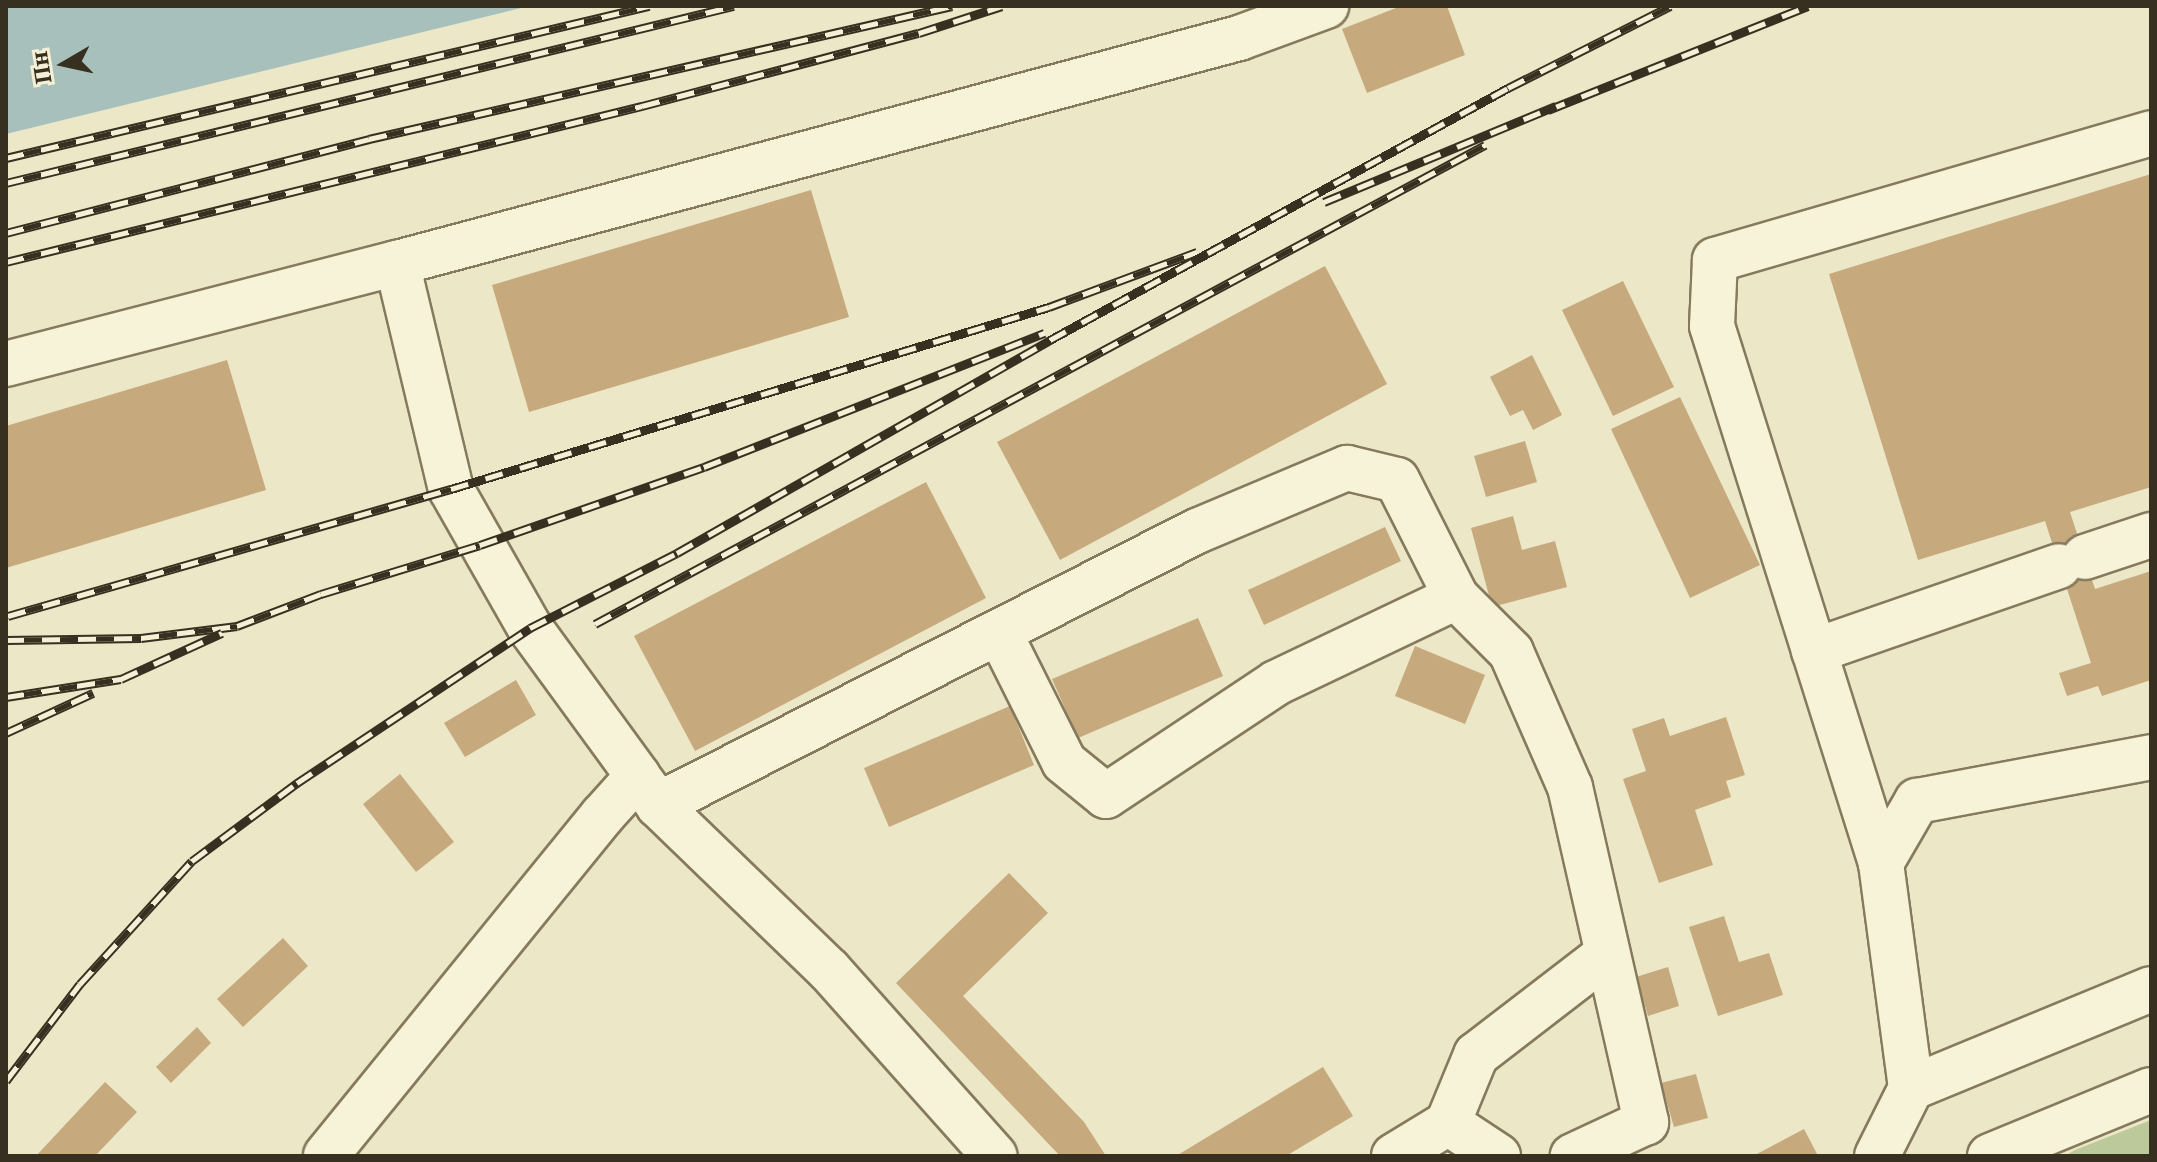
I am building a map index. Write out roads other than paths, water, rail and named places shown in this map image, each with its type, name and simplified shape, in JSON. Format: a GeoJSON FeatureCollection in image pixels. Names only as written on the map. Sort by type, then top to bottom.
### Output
{"type":"FeatureCollection","features":[{"type":"Feature","properties":{"kind":"street"},"geometry":{"type":"LineString","coordinates":[[6,364],[1239,38],[1326,6]]}},
{"type":"Feature","properties":{"kind":"street"},"geometry":{"type":"LineString","coordinates":[[1877,1156],[1911,1088],[1881,863],[1712,326],[1715,260],[2151,133]]}},
{"type":"Feature","properties":{"kind":"street"},"geometry":{"type":"LineString","coordinates":[[397,263],[451,489],[530,628],[648,791],[829,970],[995,1156]]}},
{"type":"Feature","properties":{"kind":"street"},"geometry":{"type":"LineString","coordinates":[[326,1156],[602,816],[648,791],[999,632],[1197,531],[1347,468],[1397,480],[1456,597],[1511,652],[1570,787],[1646,1122],[1573,1156]]}},
{"type":"Feature","properties":{"kind":"street"},"geometry":{"type":"LineString","coordinates":[[1814,651],[2151,535]]}},
{"type":"Feature","properties":{"kind":"street"},"geometry":{"type":"LineString","coordinates":[[999,632],[1064,762],[1106,796],[1276,683],[1456,597]]}},
{"type":"Feature","properties":{"kind":"street"},"geometry":{"type":"LineString","coordinates":[[1881,863],[1917,801],[2151,757]]}},
{"type":"Feature","properties":{"kind":"street"},"geometry":{"type":"LineString","coordinates":[[1394,1156],[1448,1123],[1476,1055],[1607,954]]}},
{"type":"Feature","properties":{"kind":"street"},"geometry":{"type":"LineString","coordinates":[[1911,1088],[2151,989]]}},
{"type":"Feature","properties":{"kind":"street"},"geometry":{"type":"LineString","coordinates":[[1990,1156],[2151,1090]]}},
{"type":"Feature","properties":{"kind":"street"},"geometry":{"type":"LineString","coordinates":[[1448,1123],[1498,1156]]}},
{"type":"Feature","properties":{"kind":"water"},"geometry":{"type":"Polygon","coordinates":[[[6,6],[529,6],[6,134],[6,6]]]}},
{"type":"Feature","properties":{"kind":"railway"},"geometry":{"type":"LineString","coordinates":[[6,158],[649,6]]}},
{"type":"Feature","properties":{"kind":"railway"},"geometry":{"type":"LineString","coordinates":[[6,183],[734,6]]}},
{"type":"Feature","properties":{"kind":"railway"},"geometry":{"type":"LineString","coordinates":[[6,233],[369,139],[952,6]]}},
{"type":"Feature","properties":{"kind":"railway"},"geometry":{"type":"LineString","coordinates":[[6,262],[642,106],[919,33],[1002,6]]}},
{"type":"Feature","properties":{"kind":"railway"},"geometry":{"type":"LineString","coordinates":[[6,1081],[80,984],[192,861],[297,783],[530,628],[677,553],[1050,340],[1508,88],[1670,6]]}},
{"type":"Feature","properties":{"kind":"railway"},"geometry":{"type":"LineString","coordinates":[[1548,110],[1808,6]]}},
{"type":"Feature","properties":{"kind":"railway"},"geometry":{"type":"LineString","coordinates":[[1324,202],[1556,106]]}},
{"type":"Feature","properties":{"kind":"railway"},"geometry":{"type":"LineString","coordinates":[[595,624],[1485,145]]}},
{"type":"Feature","properties":{"kind":"railway"},"geometry":{"type":"LineString","coordinates":[[8,616],[451,489],[1049,307],[1197,252]]}},
{"type":"Feature","properties":{"kind":"railway"},"geometry":{"type":"LineString","coordinates":[[6,640],[141,638],[237,626],[321,594],[480,545],[704,467],[1045,333]]}},
{"type":"Feature","properties":{"kind":"railway"},"geometry":{"type":"LineString","coordinates":[[6,697],[121,679],[222,633]]}},
{"type":"Feature","properties":{"kind":"railway"},"geometry":{"type":"LineString","coordinates":[[6,733],[93,693]]}}]}
